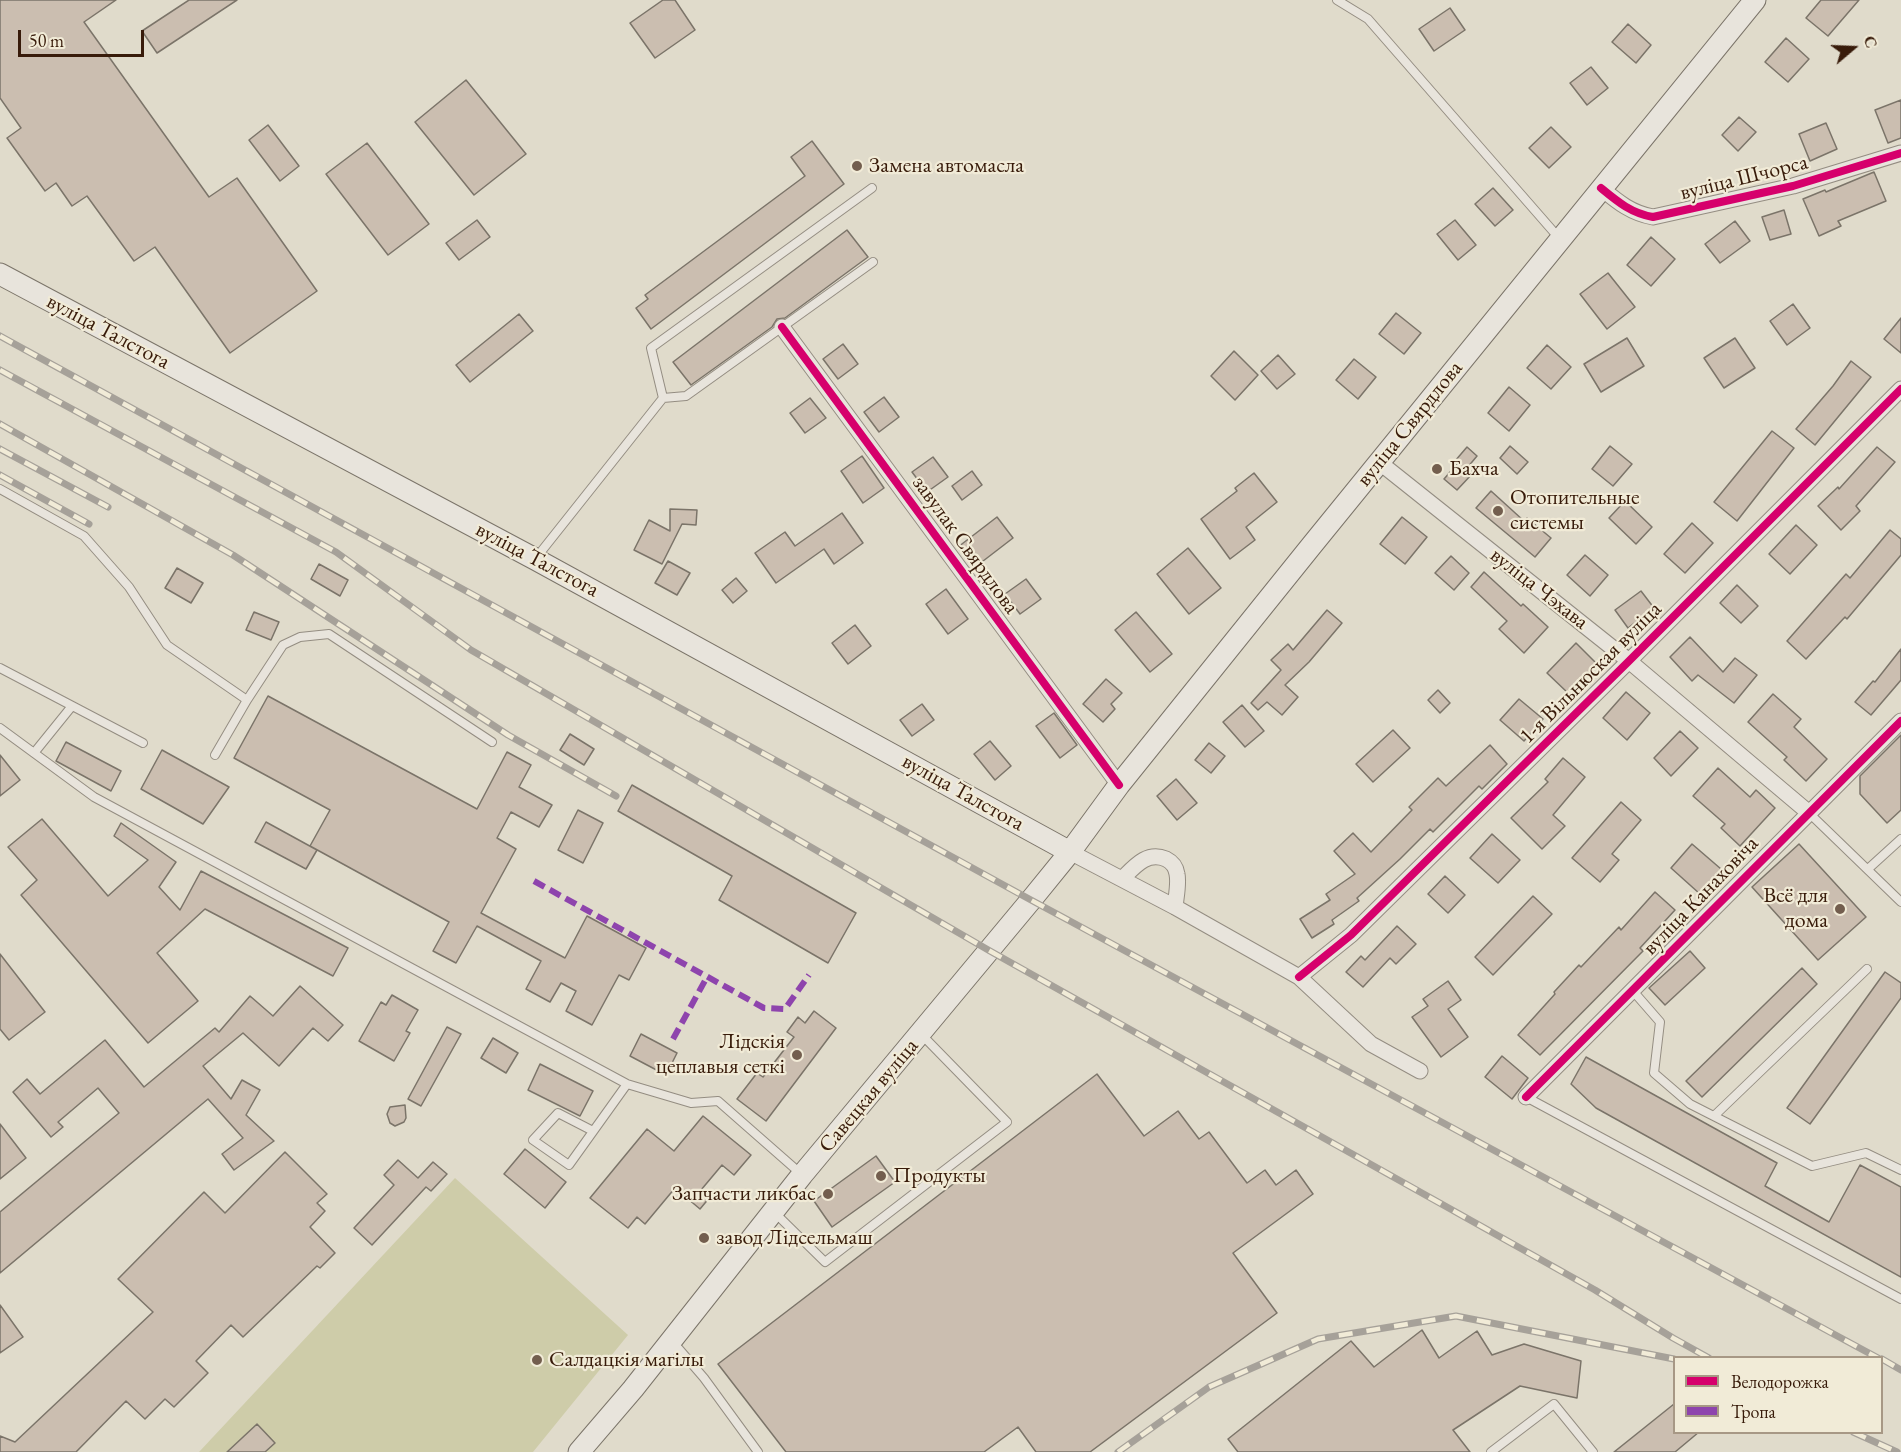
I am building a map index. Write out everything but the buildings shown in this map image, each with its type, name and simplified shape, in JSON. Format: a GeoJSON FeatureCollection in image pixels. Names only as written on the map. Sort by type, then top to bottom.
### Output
{"type":"FeatureCollection","features":[{"type":"Feature","properties":{"kind":"main road","name":"вуліца Свярдлова"},"geometry":{"type":"LineString","coordinates":[[1070,852],[1119,784],[1755,0]]}},
{"type":"Feature","properties":{"kind":"main road","name":"вуліца Талстога"},"geometry":{"type":"LineString","coordinates":[[0,274],[535,559],[1070,852]]}},
{"type":"Feature","properties":{"kind":"main road","name":"Савецкая вуліца"},"geometry":{"type":"LineString","coordinates":[[579,1452],[671,1341],[802,1175],[1070,852]]}},
{"type":"Feature","properties":{"kind":"street","name":"вуліца Шчорса"},"geometry":{"type":"LineString","coordinates":[[1601,188],[1638,215],[1653,217],[1793,186],[1901,153]]}},
{"type":"Feature","properties":{"kind":"street","name":"завулак Свярдлова"},"geometry":{"type":"LineString","coordinates":[[782,327],[1119,784]]}},
{"type":"Feature","properties":{"kind":"street","name":"1-я Вільнюская вуліца"},"geometry":{"type":"LineString","coordinates":[[1299,977],[1352,935],[1901,388]]}},
{"type":"Feature","properties":{"kind":"street","name":"вуліца Чэхава"},"geometry":{"type":"LineString","coordinates":[[1379,462],[1629,661],[1808,812]]}},
{"type":"Feature","properties":{"kind":"street","name":"вуліца Канаховіча"},"geometry":{"type":"LineString","coordinates":[[1526,1097],[1901,721]]}},
{"type":"Feature","properties":{"kind":"street"},"geometry":{"type":"LineString","coordinates":[[1070,852],[1175,907],[1299,977],[1371,1044],[1420,1071]]}},
{"type":"Feature","properties":{"kind":"street"},"geometry":{"type":"LineString","coordinates":[[1122,879],[1147,857],[1158,856],[1171,861],[1177,872],[1175,907]]}},
{"type":"Feature","properties":{"kind":"lane"},"geometry":{"type":"LineString","coordinates":[[1337,0],[1368,19],[1560,239]]}},
{"type":"Feature","properties":{"kind":"lane"},"geometry":{"type":"LineString","coordinates":[[663,398],[651,348],[873,188]]}},
{"type":"Feature","properties":{"kind":"lane"},"geometry":{"type":"LineString","coordinates":[[535,559],[663,398],[686,396],[873,262]]}},
{"type":"Feature","properties":{"kind":"lane"},"geometry":{"type":"LineString","coordinates":[[0,489],[84,536],[129,587],[167,645],[247,700]]}},
{"type":"Feature","properties":{"kind":"lane"},"geometry":{"type":"LineString","coordinates":[[214,755],[283,645],[300,637],[329,634],[492,742]]}},
{"type":"Feature","properties":{"kind":"lane"},"geometry":{"type":"LineString","coordinates":[[0,668],[143,743]]}},
{"type":"Feature","properties":{"kind":"lane"},"geometry":{"type":"LineString","coordinates":[[34,753],[72,706]]}},
{"type":"Feature","properties":{"kind":"lane"},"geometry":{"type":"LineString","coordinates":[[0,728],[94,797],[627,1084],[691,1103],[718,1101],[802,1175]]}},
{"type":"Feature","properties":{"kind":"lane"},"geometry":{"type":"LineString","coordinates":[[1808,812],[1901,902]]}},
{"type":"Feature","properties":{"kind":"lane"},"geometry":{"type":"LineString","coordinates":[[1868,869],[1901,839]]}},
{"type":"Feature","properties":{"kind":"lane"},"geometry":{"type":"LineString","coordinates":[[1714,1116],[1867,969]]}},
{"type":"Feature","properties":{"kind":"lane"},"geometry":{"type":"LineString","coordinates":[[1633,991],[1660,1022],[1654,1073],[1690,1104],[1812,1166],[1866,1153],[1901,1170]]}},
{"type":"Feature","properties":{"kind":"lane"},"geometry":{"type":"LineString","coordinates":[[773,1212],[825,1262],[1007,1122],[920,1034]]}},
{"type":"Feature","properties":{"kind":"lane"},"geometry":{"type":"LineString","coordinates":[[593,1131],[558,1113],[532,1140],[569,1165],[627,1084]]}},
{"type":"Feature","properties":{"kind":"lane"},"geometry":{"type":"LineString","coordinates":[[1526,1097],[1901,1299]]}},
{"type":"Feature","properties":{"kind":"lane"},"geometry":{"type":"LineString","coordinates":[[671,1341],[704,1378],[758,1452]]}},
{"type":"Feature","properties":{"kind":"lane"},"geometry":{"type":"LineString","coordinates":[[1491,1452],[1554,1404],[1593,1452]]}},
{"type":"Feature","properties":{"kind":"shaded area"},"geometry":{"type":"Polygon","coordinates":[[[455,1178],[628,1335],[533,1452],[199,1452],[455,1178]]]}},
{"type":"Feature","properties":{"kind":"railway"},"geometry":{"type":"LineString","coordinates":[[0,336],[1031,900],[1874,1356]]}},
{"type":"Feature","properties":{"kind":"railway"},"geometry":{"type":"LineString","coordinates":[[0,370],[336,552],[471,650],[990,951],[1595,1290],[1705,1356]]}},
{"type":"Feature","properties":{"kind":"railway"},"geometry":{"type":"LineString","coordinates":[[0,424],[233,555],[508,735],[616,796]]}},
{"type":"Feature","properties":{"kind":"railway"},"geometry":{"type":"LineString","coordinates":[[0,449],[108,507]]}},
{"type":"Feature","properties":{"kind":"railway"},"geometry":{"type":"LineString","coordinates":[[0,475],[89,524]]}},
{"type":"Feature","properties":{"kind":"railway"},"geometry":{"type":"LineString","coordinates":[[1118,1452],[1209,1387],[1318,1339],[1456,1316],[1673,1359]]}},
{"type":"Feature","properties":{"kind":"railway"},"geometry":{"type":"LineString","coordinates":[[1883,1360],[1901,1370]]}},
{"type":"Feature","properties":{"kind":"railway"},"geometry":{"type":"LineString","coordinates":[[1857,1434],[1897,1452]]}},
{"type":"Feature","properties":{"kind":"marked path"},"geometry":{"type":"LineString","coordinates":[[534,881],[764,1008],[785,1009],[809,975]]}},
{"type":"Feature","properties":{"kind":"marked path"},"geometry":{"type":"LineString","coordinates":[[673,1039],[707,977]]}},
{"type":"Feature","properties":{"kind":"cycle path"},"geometry":{"type":"LineString","coordinates":[[1601,188],[1631,210],[1653,217],[1793,186],[1901,153]]}},
{"type":"Feature","properties":{"kind":"cycle path"},"geometry":{"type":"LineString","coordinates":[[782,327],[1119,785]]}},
{"type":"Feature","properties":{"kind":"cycle path"},"geometry":{"type":"LineString","coordinates":[[1299,977],[1351,935],[1901,389]]}},
{"type":"Feature","properties":{"kind":"cycle path"},"geometry":{"type":"LineString","coordinates":[[1526,1097],[1901,721]]}},
{"type":"Feature","properties":{"kind":"place","name":"Замена автомасла"},"geometry":{"type":"Point","coordinates":[857,166]}},
{"type":"Feature","properties":{"kind":"place","name":"Бахча"},"geometry":{"type":"Point","coordinates":[1437,469]}},
{"type":"Feature","properties":{"kind":"place","name":"Отопительные системы"},"geometry":{"type":"Point","coordinates":[1498,511]}},
{"type":"Feature","properties":{"kind":"place","name":"Всё для дома"},"geometry":{"type":"Point","coordinates":[1840,909]}},
{"type":"Feature","properties":{"kind":"place","name":"Лідскія цеплавыя сеткі"},"geometry":{"type":"Point","coordinates":[797,1055]}},
{"type":"Feature","properties":{"kind":"place","name":"Продукты"},"geometry":{"type":"Point","coordinates":[881,1176]}},
{"type":"Feature","properties":{"kind":"place","name":"Запчасти ликбас"},"geometry":{"type":"Point","coordinates":[828,1194]}},
{"type":"Feature","properties":{"kind":"place","name":"завод Лідсельмаш"},"geometry":{"type":"Point","coordinates":[704,1238]}},
{"type":"Feature","properties":{"kind":"place","name":"Салдацкія магілы"},"geometry":{"type":"Point","coordinates":[537,1360]}}]}
